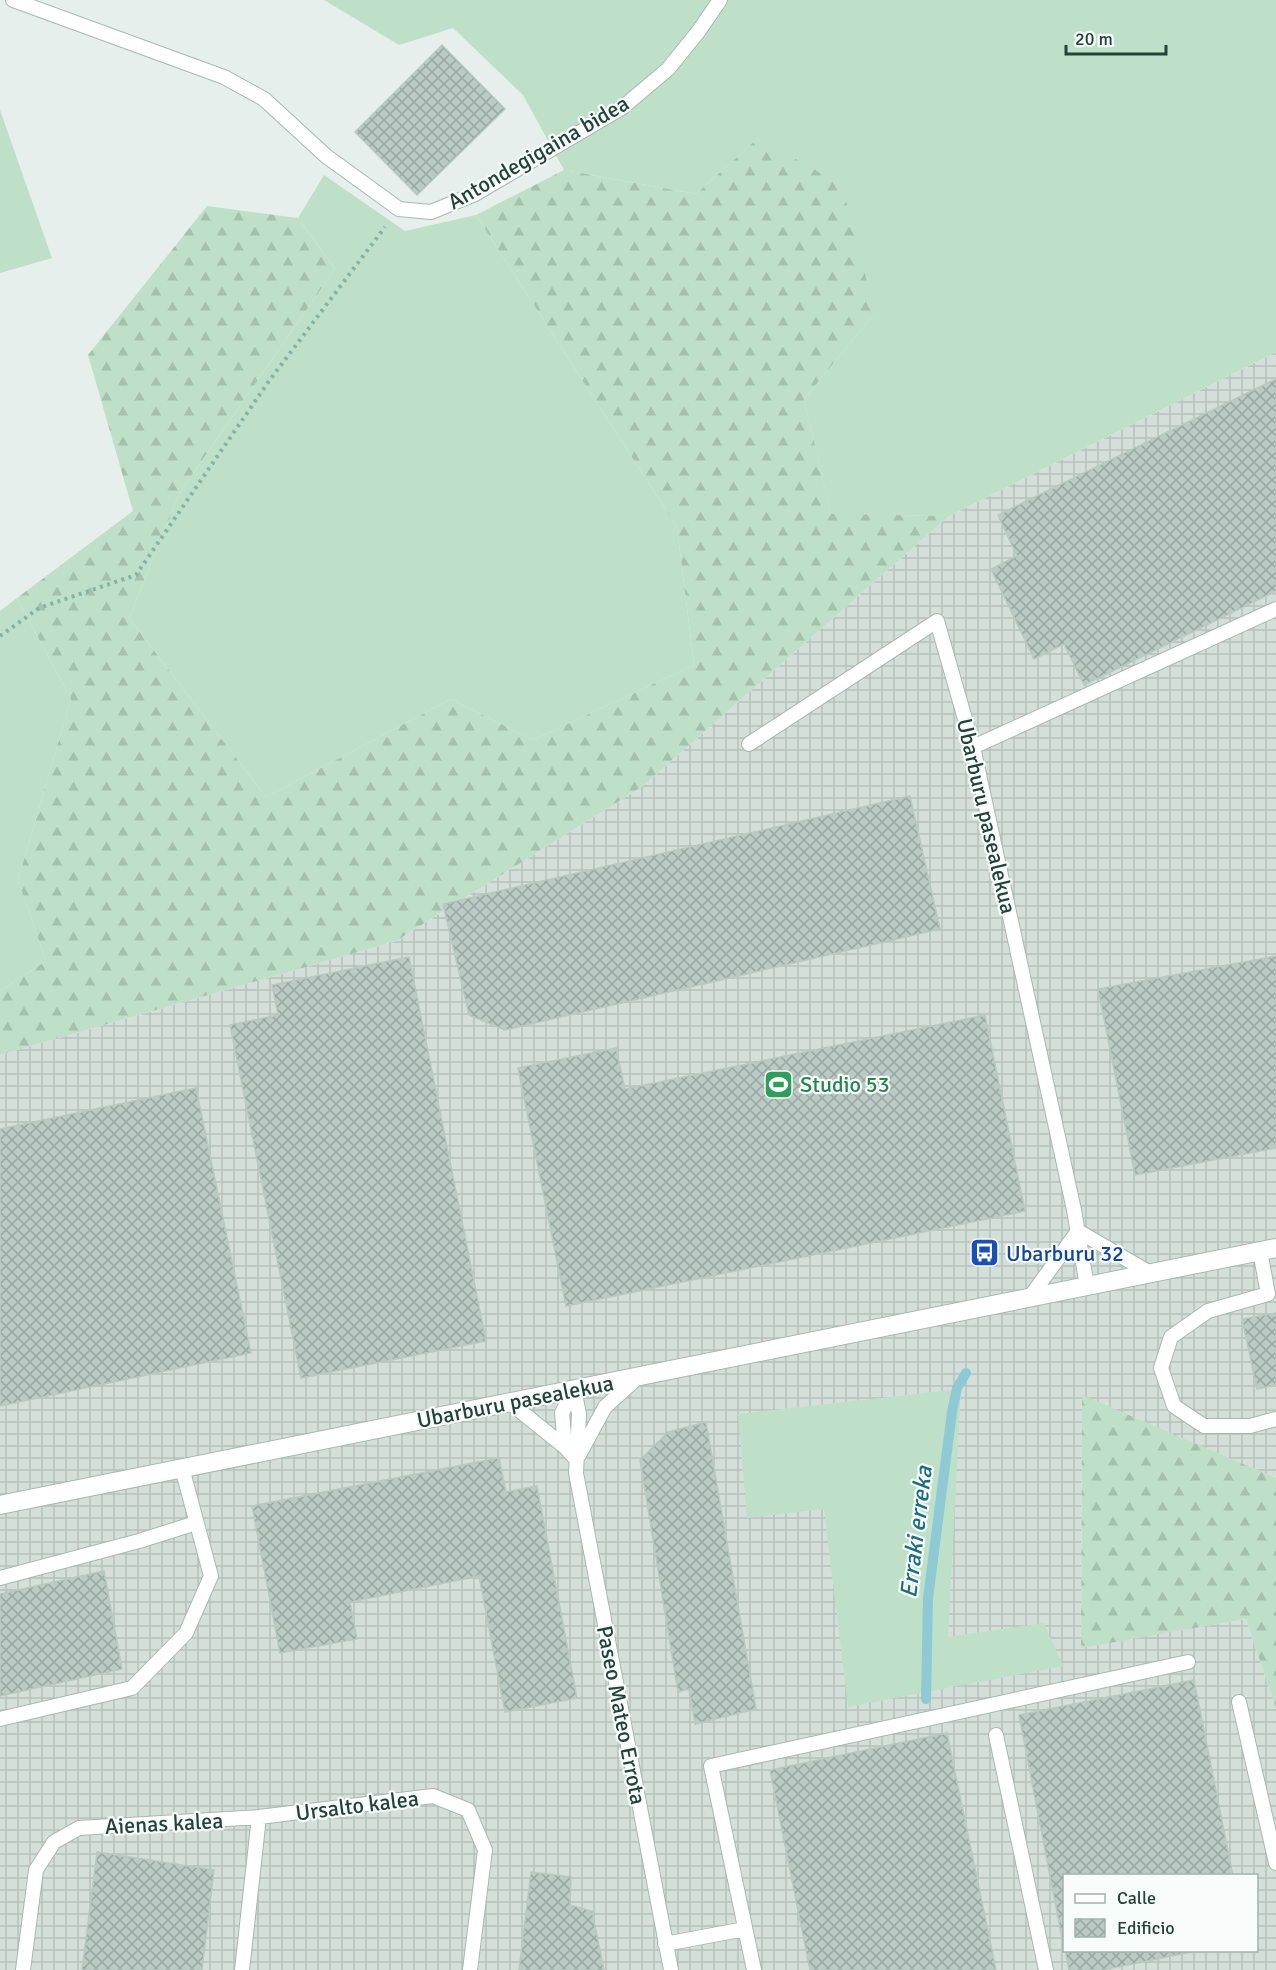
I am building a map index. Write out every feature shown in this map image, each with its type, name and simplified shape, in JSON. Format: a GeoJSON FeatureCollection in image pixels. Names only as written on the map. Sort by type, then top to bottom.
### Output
{"type":"FeatureCollection","features":[{"type":"Feature","properties":{"kind":"street","name":"Ubarburu pasealekua"},"geometry":{"type":"LineString","coordinates":[[0,1505],[1268,1249]]}},
{"type":"Feature","properties":{"kind":"lane"},"geometry":{"type":"LineString","coordinates":[[12,0],[224,77],[264,99],[326,156],[399,209]]}},
{"type":"Feature","properties":{"kind":"lane","name":"Antondegigaina bidea"},"geometry":{"type":"LineString","coordinates":[[399,209],[431,212],[475,194],[623,107],[668,69],[720,0]]}},
{"type":"Feature","properties":{"kind":"lane"},"geometry":{"type":"LineString","coordinates":[[973,747],[1276,609]]}},
{"type":"Feature","properties":{"kind":"lane","name":"Ubarburu pasealekua"},"geometry":{"type":"LineString","coordinates":[[749,744],[937,621],[973,747],[1078,1231],[1087,1286]]}},
{"type":"Feature","properties":{"kind":"lane"},"geometry":{"type":"LineString","coordinates":[[1030,1297],[1078,1231],[1150,1273]]}},
{"type":"Feature","properties":{"kind":"lane"},"geometry":{"type":"LineString","coordinates":[[1268,1249],[1268,1294],[1208,1311],[1171,1337],[1161,1368],[1174,1406],[1204,1426],[1250,1426],[1276,1419]]}},
{"type":"Feature","properties":{"kind":"lane"},"geometry":{"type":"LineString","coordinates":[[509,1402],[565,1447],[576,1459],[605,1407],[638,1376]]}},
{"type":"Feature","properties":{"kind":"lane"},"geometry":{"type":"LineString","coordinates":[[565,1447],[561,1413],[574,1389]]}},
{"type":"Feature","properties":{"kind":"lane","name":"Paseo Mateo Errota"},"geometry":{"type":"LineString","coordinates":[[574,1389],[579,1414],[576,1473],[671,1970]]}},
{"type":"Feature","properties":{"kind":"lane"},"geometry":{"type":"LineString","coordinates":[[0,1719],[132,1688],[186,1633],[211,1576],[182,1468]]}},
{"type":"Feature","properties":{"kind":"lane"},"geometry":{"type":"LineString","coordinates":[[0,1578],[139,1541],[196,1523]]}},
{"type":"Feature","properties":{"kind":"lane"},"geometry":{"type":"LineString","coordinates":[[754,1970],[711,1766],[1188,1662]]}},
{"type":"Feature","properties":{"kind":"lane"},"geometry":{"type":"LineString","coordinates":[[1239,1702],[1276,1863]]}},
{"type":"Feature","properties":{"kind":"lane"},"geometry":{"type":"LineString","coordinates":[[996,1735],[1047,1970]]}},
{"type":"Feature","properties":{"kind":"lane","name":"Ursalto kalea"},"geometry":{"type":"LineString","coordinates":[[259,1817],[434,1796],[468,1810],[486,1850],[470,1970]]}},
{"type":"Feature","properties":{"kind":"lane","name":"Aienas kalea"},"geometry":{"type":"LineString","coordinates":[[23,1970],[36,1870],[54,1842],[79,1827],[259,1817],[242,1970]]}},
{"type":"Feature","properties":{"kind":"lane"},"geometry":{"type":"LineString","coordinates":[[666,1944],[745,1929]]}},
{"type":"Feature","properties":{"kind":"path"},"geometry":{"type":"LineString","coordinates":[[0,636],[39,608],[136,575],[269,381],[399,209]]}},
{"type":"Feature","properties":{"kind":"shaded area"},"geometry":{"type":"Polygon","coordinates":[[[1276,352],[1276,1478],[1082,1396],[1081,1647],[1246,1619],[1276,1709],[1276,1970],[0,1970],[0,1055],[396,941],[643,786],[949,516],[1276,352]]]}},
{"type":"Feature","properties":{"kind":"green space"},"geometry":{"type":"Polygon","coordinates":[[[324,0],[1276,0],[1276,352],[949,516],[831,515],[804,399],[875,313],[758,138],[696,194],[564,170],[523,95],[453,28],[399,45],[324,0]]]}},
{"type":"Feature","properties":{"kind":"green space"},"geometry":{"type":"Polygon","coordinates":[[[0,110],[52,258],[0,273],[0,110]]]}},
{"type":"Feature","properties":{"kind":"green space"},"geometry":{"type":"Polygon","coordinates":[[[758,138],[842,185],[875,313],[804,399],[831,514],[949,516],[643,786],[396,941],[0,1055],[0,991],[46,961],[18,880],[71,699],[17,598],[133,511],[88,355],[207,206],[298,218],[335,269],[180,492],[129,618],[266,797],[451,699],[533,740],[694,665],[677,527],[476,215],[564,170],[696,194],[758,138]]]}},
{"type":"Feature","properties":{"kind":"green space"},"geometry":{"type":"Polygon","coordinates":[[[324,175],[405,231],[476,215],[677,527],[694,665],[533,740],[451,699],[266,797],[129,618],[180,492],[335,269],[298,218],[324,175]]]}},
{"type":"Feature","properties":{"kind":"green space"},"geometry":{"type":"Polygon","coordinates":[[[17,598],[71,699],[18,880],[46,961],[0,991],[0,611],[17,598]]]}},
{"type":"Feature","properties":{"kind":"green space"},"geometry":{"type":"Polygon","coordinates":[[[961,1389],[948,1637],[1044,1623],[1063,1666],[848,1707],[824,1509],[747,1518],[738,1414],[961,1389]]]}},
{"type":"Feature","properties":{"kind":"green space"},"geometry":{"type":"Polygon","coordinates":[[[1082,1395],[1276,1478],[1276,1709],[1246,1619],[1081,1648],[1082,1395]]]}},
{"type":"Feature","properties":{"kind":"building"},"geometry":{"type":"Polygon","coordinates":[[[442,45],[505,109],[417,195],[355,132],[442,45]]]}},
{"type":"Feature","properties":{"kind":"building"},"geometry":{"type":"Polygon","coordinates":[[[1276,379],[1276,591],[1084,685],[1064,644],[1034,659],[991,569],[1017,556],[998,515],[1276,379]]]}},
{"type":"Feature","properties":{"kind":"building"},"geometry":{"type":"Polygon","coordinates":[[[910,796],[940,929],[505,1030],[469,1015],[443,904],[910,796]]]}},
{"type":"Feature","properties":{"kind":"building"},"geometry":{"type":"Polygon","coordinates":[[[1276,956],[1276,1148],[1135,1175],[1098,989],[1276,956]]]}},
{"type":"Feature","properties":{"kind":"building"},"geometry":{"type":"Polygon","coordinates":[[[409,957],[486,1341],[301,1378],[230,1025],[278,1015],[272,985],[409,957]]]}},
{"type":"Feature","properties":{"kind":"building"},"geometry":{"type":"Polygon","coordinates":[[[985,1015],[1025,1211],[566,1306],[518,1068],[616,1048],[625,1089],[985,1015]]]}},
{"type":"Feature","properties":{"kind":"building"},"geometry":{"type":"Polygon","coordinates":[[[196,1088],[251,1353],[0,1406],[0,1129],[196,1088]]]}},
{"type":"Feature","properties":{"kind":"building"},"geometry":{"type":"Polygon","coordinates":[[[1276,1313],[1276,1385],[1257,1389],[1242,1319],[1276,1313]]]}},
{"type":"Feature","properties":{"kind":"building"},"geometry":{"type":"Polygon","coordinates":[[[706,1422],[756,1709],[695,1724],[689,1689],[678,1692],[640,1460],[668,1432],[706,1422]]]}},
{"type":"Feature","properties":{"kind":"building"},"geometry":{"type":"Polygon","coordinates":[[[499,1458],[506,1492],[537,1486],[577,1698],[505,1712],[479,1576],[350,1602],[357,1639],[280,1653],[252,1506],[499,1458]]]}},
{"type":"Feature","properties":{"kind":"building"},"geometry":{"type":"Polygon","coordinates":[[[104,1571],[122,1669],[0,1696],[0,1594],[104,1571]]]}},
{"type":"Feature","properties":{"kind":"building"},"geometry":{"type":"Polygon","coordinates":[[[1194,1680],[1233,1874],[1063,1874],[1063,1944],[1019,1715],[1194,1680]]]}},
{"type":"Feature","properties":{"kind":"building"},"geometry":{"type":"Polygon","coordinates":[[[947,1733],[996,1970],[810,1970],[770,1770],[947,1733]]]}},
{"type":"Feature","properties":{"kind":"building"},"geometry":{"type":"Polygon","coordinates":[[[97,1852],[214,1870],[202,1970],[82,1970],[97,1852]]]}},
{"type":"Feature","properties":{"kind":"building"},"geometry":{"type":"Polygon","coordinates":[[[531,1872],[571,1877],[570,1905],[592,1911],[604,1970],[519,1970],[531,1872]]]}},
{"type":"Feature","properties":{"kind":"building"},"geometry":{"type":"Polygon","coordinates":[[[1065,1952],[1191,1952],[1103,1970],[1069,1970],[1065,1952]]]}},
{"type":"Feature","properties":{"kind":"waterway","name":"Erraki erreka"},"geometry":{"type":"LineString","coordinates":[[926,1699],[928,1598],[952,1412],[957,1388],[966,1373]]}},
{"type":"Feature","properties":{"kind":"place","name":"Studio 53"},"geometry":{"type":"Point","coordinates":[779,1084]}},
{"type":"Feature","properties":{"kind":"place","name":"Ubarburu 32"},"geometry":{"type":"Point","coordinates":[985,1253]}}]}
